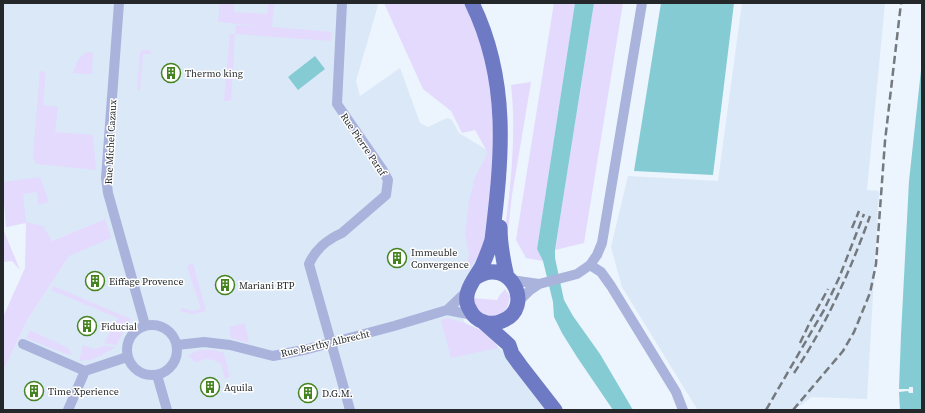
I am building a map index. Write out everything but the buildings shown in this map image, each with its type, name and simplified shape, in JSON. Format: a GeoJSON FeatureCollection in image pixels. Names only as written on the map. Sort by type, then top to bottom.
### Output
{"type":"FeatureCollection","features":[{"type":"Feature","properties":{"kind":"main road"},"geometry":{"type":"LineString","coordinates":[[472,3],[491,49],[499,94],[501,134],[499,211],[500,238],[502,257],[509,278],[517,291],[509,345],[512,354],[555,410]]}},
{"type":"Feature","properties":{"kind":"main road"},"geometry":{"type":"LineString","coordinates":[[479,3],[492,31],[498,51],[504,78],[508,124],[506,165],[499,211],[487,255],[471,285],[466,299],[468,308],[509,345]]}},
{"type":"Feature","properties":{"kind":"main road"},"geometry":{"type":"LineString","coordinates":[[471,285],[488,272],[501,274],[509,278]]}},
{"type":"Feature","properties":{"kind":"main road"},"geometry":{"type":"LineString","coordinates":[[478,318],[490,324],[498,323],[505,320],[514,309]]}},
{"type":"Feature","properties":{"kind":"street","name":"Rue Michel Cazaux"},"geometry":{"type":"LineString","coordinates":[[119,3],[106,178],[108,193],[145,325]]}},
{"type":"Feature","properties":{"kind":"street","name":"Rue Pierre Paraf"},"geometry":{"type":"LineString","coordinates":[[331,343],[309,264],[312,256],[322,246],[342,233],[386,195],[388,180],[337,104],[342,3]]}},
{"type":"Feature","properties":{"kind":"street"},"geometry":{"type":"LineString","coordinates":[[514,309],[530,290],[542,283],[577,274],[590,265],[597,255],[602,243],[642,3]]}},
{"type":"Feature","properties":{"kind":"street"},"geometry":{"type":"LineString","coordinates":[[590,265],[600,272],[611,286],[676,392],[683,410]]}},
{"type":"Feature","properties":{"kind":"street"},"geometry":{"type":"LineString","coordinates":[[509,278],[542,283]]}},
{"type":"Feature","properties":{"kind":"street","name":"Rue Berthy Albrecht"},"geometry":{"type":"LineString","coordinates":[[177,345],[204,342],[230,345],[272,356],[308,349],[402,324],[447,310],[471,285]]}},
{"type":"Feature","properties":{"kind":"street","name":"Rue Berthy Albrecht"},"geometry":{"type":"LineString","coordinates":[[447,310],[478,318]]}},
{"type":"Feature","properties":{"kind":"street"},"geometry":{"type":"LineString","coordinates":[[154,324],[169,330],[177,345],[178,353],[171,367],[165,372],[157,375],[142,374],[136,370],[127,357],[126,349],[130,337],[138,328],[145,325],[154,324]]}},
{"type":"Feature","properties":{"kind":"street"},"geometry":{"type":"LineString","coordinates":[[331,343],[350,410]]}},
{"type":"Feature","properties":{"kind":"street"},"geometry":{"type":"LineString","coordinates":[[23,344],[85,371],[127,357]]}},
{"type":"Feature","properties":{"kind":"street"},"geometry":{"type":"LineString","coordinates":[[68,410],[85,371]]}},
{"type":"Feature","properties":{"kind":"street"},"geometry":{"type":"LineString","coordinates":[[157,375],[167,410]]}},
{"type":"Feature","properties":{"kind":"shaded area"},"geometry":{"type":"Polygon","coordinates":[[[3,3],[376,3],[378,5],[356,81],[360,96],[400,68],[420,123],[428,127],[447,118],[452,120],[459,133],[492,153],[480,260],[459,291],[464,322],[481,332],[507,355],[549,410],[3,410],[3,371],[28,319],[69,256],[105,219],[52,241],[26,222],[6,227],[3,192],[3,3]]]}},
{"type":"Feature","properties":{"kind":"shaded area"},"geometry":{"type":"Polygon","coordinates":[[[220,3],[234,3],[234,12],[267,14],[268,3],[274,3],[272,27],[332,32],[331,41],[235,34],[236,25],[260,26],[218,22],[220,3]]]}},
{"type":"Feature","properties":{"kind":"shaded area"},"geometry":{"type":"Polygon","coordinates":[[[384,3],[465,3],[490,64],[496,118],[490,227],[479,256],[466,272],[469,254],[465,234],[469,201],[475,177],[488,153],[475,130],[462,133],[451,111],[423,89],[384,3]]]}},
{"type":"Feature","properties":{"kind":"shaded area"},"geometry":{"type":"Polygon","coordinates":[[[554,3],[575,3],[537,249],[543,261],[526,258],[516,240],[554,3]]]}},
{"type":"Feature","properties":{"kind":"shaded area"},"geometry":{"type":"Polygon","coordinates":[[[594,3],[623,3],[584,243],[555,250],[594,3]]]}},
{"type":"Feature","properties":{"kind":"shaded area"},"geometry":{"type":"Polygon","coordinates":[[[742,3],[885,3],[867,190],[879,191],[867,399],[812,397],[794,410],[697,409],[622,287],[611,247],[628,176],[718,181],[742,3]]]}},
{"type":"Feature","properties":{"kind":"shaded area"},"geometry":{"type":"Polygon","coordinates":[[[230,34],[235,34],[231,101],[224,101],[230,34]]]}},
{"type":"Feature","properties":{"kind":"shaded area"},"geometry":{"type":"Polygon","coordinates":[[[142,50],[151,51],[151,54],[143,54],[140,91],[137,89],[140,53],[142,50]]]}},
{"type":"Feature","properties":{"kind":"shaded area"},"geometry":{"type":"Polygon","coordinates":[[[90,52],[93,53],[92,74],[73,73],[77,62],[81,57],[90,52]]]}},
{"type":"Feature","properties":{"kind":"shaded area"},"geometry":{"type":"Polygon","coordinates":[[[40,71],[46,72],[43,105],[58,107],[55,132],[93,135],[96,170],[36,164],[33,157],[40,71]]]}},
{"type":"Feature","properties":{"kind":"shaded area"},"geometry":{"type":"Polygon","coordinates":[[[531,82],[512,195],[507,239],[504,239],[513,143],[513,104],[511,85],[531,82]]]}},
{"type":"Feature","properties":{"kind":"shaded area"},"geometry":{"type":"Polygon","coordinates":[[[40,177],[49,202],[38,205],[37,192],[23,194],[26,222],[43,226],[52,241],[105,219],[111,238],[69,256],[28,319],[3,371],[3,317],[25,268],[26,223],[6,227],[3,182],[40,177]]]}},
{"type":"Feature","properties":{"kind":"shaded area"},"geometry":{"type":"Polygon","coordinates":[[[3,229],[20,270],[12,261],[3,262],[3,229]]]}},
{"type":"Feature","properties":{"kind":"shaded area"},"geometry":{"type":"Polygon","coordinates":[[[193,263],[206,311],[193,314],[180,311],[182,308],[193,311],[201,309],[187,266],[193,263]]]}},
{"type":"Feature","properties":{"kind":"shaded area"},"geometry":{"type":"Polygon","coordinates":[[[53,286],[131,319],[116,345],[104,343],[118,318],[51,290],[53,286]]]}},
{"type":"Feature","properties":{"kind":"shaded area"},"geometry":{"type":"Polygon","coordinates":[[[505,289],[510,296],[507,308],[502,314],[491,316],[479,312],[472,298],[497,300],[505,289]]]}},
{"type":"Feature","properties":{"kind":"shaded area"},"geometry":{"type":"Polygon","coordinates":[[[447,318],[477,328],[484,332],[495,342],[498,348],[451,358],[441,320],[447,318]]]}},
{"type":"Feature","properties":{"kind":"shaded area"},"geometry":{"type":"Polygon","coordinates":[[[245,323],[249,343],[231,338],[229,327],[245,323]]]}},
{"type":"Feature","properties":{"kind":"shaded area"},"geometry":{"type":"Polygon","coordinates":[[[30,330],[68,348],[72,354],[69,355],[26,338],[30,330]]]}},
{"type":"Feature","properties":{"kind":"shaded area"},"geometry":{"type":"Polygon","coordinates":[[[83,345],[94,349],[105,346],[116,347],[94,359],[79,361],[83,345]]]}},
{"type":"Feature","properties":{"kind":"shaded area"},"geometry":{"type":"Polygon","coordinates":[[[200,350],[214,350],[224,353],[230,377],[225,379],[221,364],[218,362],[212,359],[205,359],[196,363],[188,355],[200,350]]]}},
{"type":"Feature","properties":{"kind":"water"},"geometry":{"type":"Polygon","coordinates":[[[575,3],[594,3],[555,250],[555,258],[564,300],[573,316],[600,354],[633,410],[613,410],[562,333],[554,317],[553,302],[543,261],[537,249],[575,3]]]}},
{"type":"Feature","properties":{"kind":"water"},"geometry":{"type":"Polygon","coordinates":[[[661,3],[734,3],[713,175],[634,171],[661,3]]]}},
{"type":"Feature","properties":{"kind":"water"},"geometry":{"type":"Polygon","coordinates":[[[315,56],[325,69],[298,90],[288,77],[315,56]]]}},
{"type":"Feature","properties":{"kind":"water"},"geometry":{"type":"Polygon","coordinates":[[[922,61],[922,410],[900,410],[899,392],[908,391],[909,393],[913,393],[913,387],[909,387],[909,389],[899,389],[909,181],[922,61]]]}},
{"type":"Feature","properties":{"kind":"railway"},"geometry":{"type":"LineString","coordinates":[[793,410],[843,351],[854,332],[870,293],[876,264],[885,141],[901,3]]}},
{"type":"Feature","properties":{"kind":"railway"},"geometry":{"type":"LineString","coordinates":[[852,228],[859,211]]}},
{"type":"Feature","properties":{"kind":"railway"},"geometry":{"type":"LineString","coordinates":[[766,410],[824,310],[839,278],[864,214]]}},
{"type":"Feature","properties":{"kind":"railway"},"geometry":{"type":"LineString","coordinates":[[794,373],[817,336],[837,297],[870,216]]}},
{"type":"Feature","properties":{"kind":"railway"},"geometry":{"type":"LineString","coordinates":[[800,343],[828,289]]}},
{"type":"Feature","properties":{"kind":"place","name":"Thermo king"},"geometry":{"type":"Point","coordinates":[171,73]}},
{"type":"Feature","properties":{"kind":"place","name":"Immeuble Convergence"},"geometry":{"type":"Point","coordinates":[397,258]}},
{"type":"Feature","properties":{"kind":"place","name":"Eiffage Provence"},"geometry":{"type":"Point","coordinates":[95,281]}},
{"type":"Feature","properties":{"kind":"place","name":"Mariani BTP"},"geometry":{"type":"Point","coordinates":[225,285]}},
{"type":"Feature","properties":{"kind":"place","name":"Fiducial"},"geometry":{"type":"Point","coordinates":[87,326]}},
{"type":"Feature","properties":{"kind":"place","name":"Aquila"},"geometry":{"type":"Point","coordinates":[210,387]}},
{"type":"Feature","properties":{"kind":"place","name":"Time Xperience"},"geometry":{"type":"Point","coordinates":[34,391]}},
{"type":"Feature","properties":{"kind":"place","name":"D.G.M."},"geometry":{"type":"Point","coordinates":[308,393]}}]}
